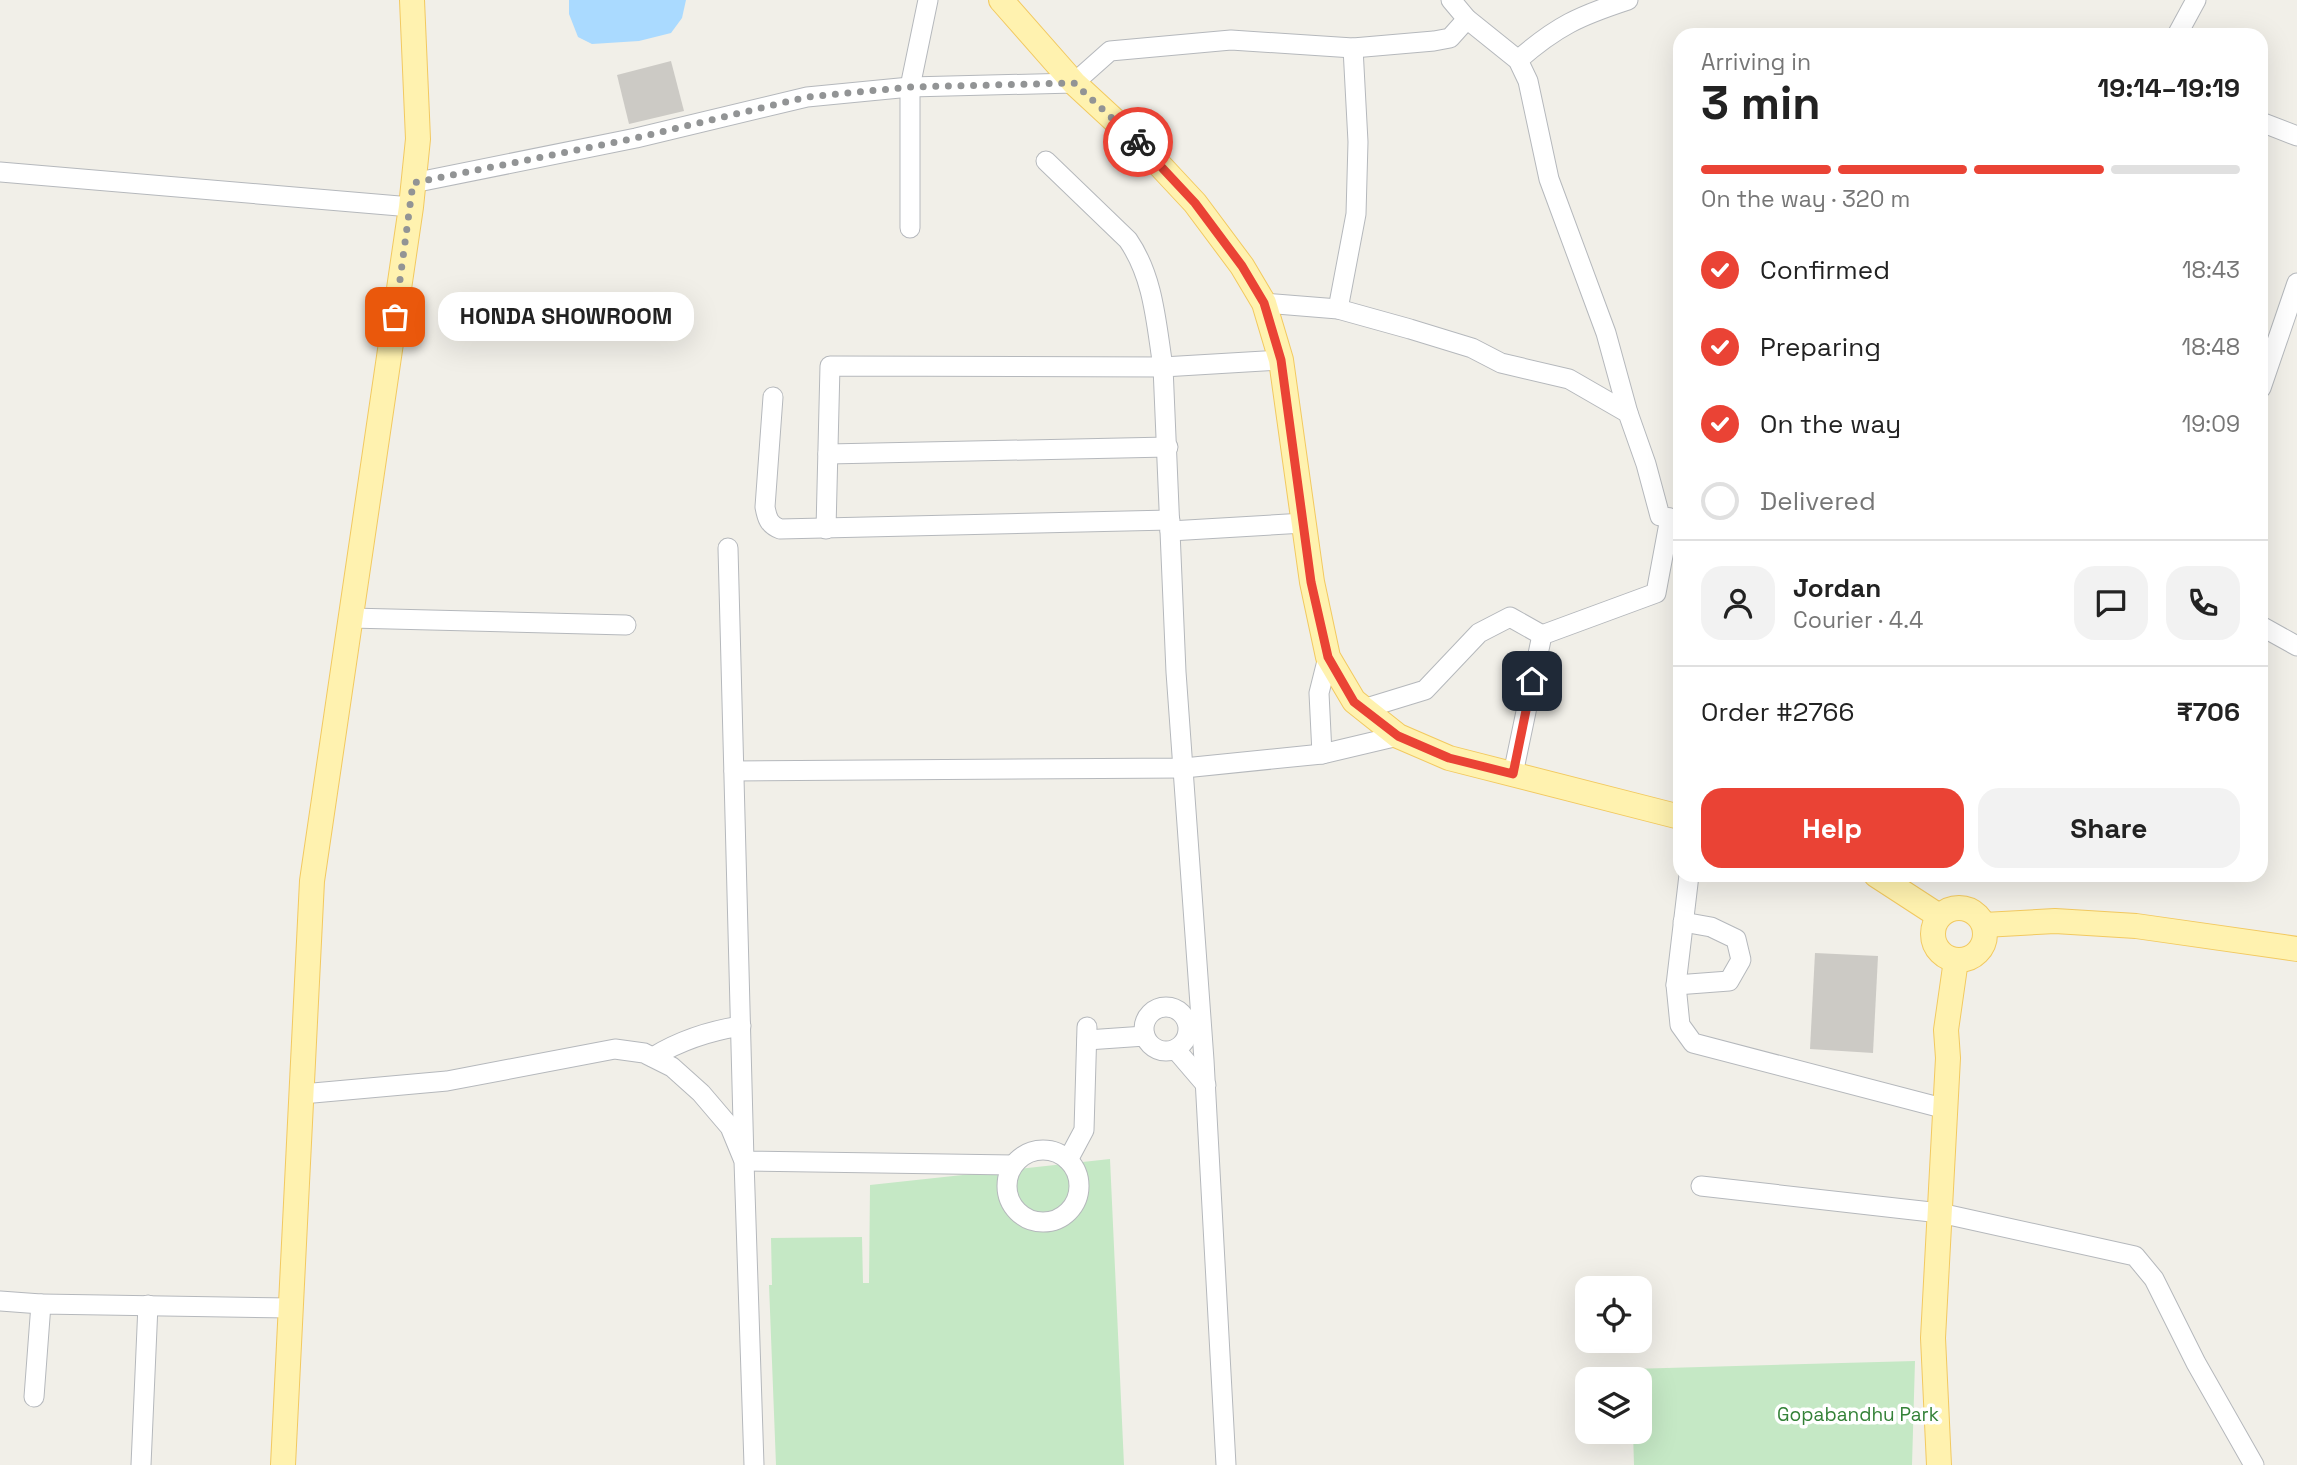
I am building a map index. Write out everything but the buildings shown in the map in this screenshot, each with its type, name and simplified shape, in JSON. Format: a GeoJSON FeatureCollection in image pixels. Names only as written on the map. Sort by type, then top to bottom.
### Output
{"type":"FeatureCollection","features":[{"type":"Feature","properties":{"kind":"main road"},"geometry":{"type":"LineString","coordinates":[[283,1465],[312,881],[412,195],[418,139],[412,0]]}},
{"type":"Feature","properties":{"kind":"main road"},"geometry":{"type":"LineString","coordinates":[[1002,0],[1074,83],[1139,143],[1195,203],[1242,266],[1264,303],[1281,360],[1311,582],[1328,657],[1354,702],[1398,736],[1449,758],[1673,815]]}},
{"type":"Feature","properties":{"kind":"main road"},"geometry":{"type":"LineString","coordinates":[[1887,882],[1939,916]]}},
{"type":"Feature","properties":{"kind":"main road"},"geometry":{"type":"LineString","coordinates":[[1967,908],[1977,914],[1984,925],[1982,948],[1968,958],[1956,960],[1941,953],[1935,943],[1934,926],[1939,916],[1949,909],[1967,908]]}},
{"type":"Feature","properties":{"kind":"main road"},"geometry":{"type":"LineString","coordinates":[[1984,925],[2055,921],[2122,925],[2297,949]]}},
{"type":"Feature","properties":{"kind":"main road"},"geometry":{"type":"LineString","coordinates":[[1939,1465],[1933,1338],[1946,1109],[1946,1030],[1956,960]]}},
{"type":"Feature","properties":{"kind":"street"},"geometry":{"type":"LineString","coordinates":[[910,228],[910,87],[928,0]]}},
{"type":"Feature","properties":{"kind":"street"},"geometry":{"type":"LineString","coordinates":[[1451,0],[1467,19],[1518,60],[1528,81],[1549,180],[1606,333],[1660,516],[1673,519]]}},
{"type":"Feature","properties":{"kind":"street"},"geometry":{"type":"LineString","coordinates":[[1518,60],[1546,35],[1583,14],[1628,0]]}},
{"type":"Feature","properties":{"kind":"street"},"geometry":{"type":"LineString","coordinates":[[2181,28],[2196,0]]}},
{"type":"Feature","properties":{"kind":"street"},"geometry":{"type":"LineString","coordinates":[[0,172],[412,195],[807,97],[910,87],[1074,83],[1110,51],[1231,40],[1353,48],[1450,38],[1467,19]]}},
{"type":"Feature","properties":{"kind":"street"},"geometry":{"type":"LineString","coordinates":[[1338,309],[1356,214],[1358,142],[1353,48]]}},
{"type":"Feature","properties":{"kind":"street"},"geometry":{"type":"LineString","coordinates":[[2268,125],[2297,136]]}},
{"type":"Feature","properties":{"kind":"street"},"geometry":{"type":"LineString","coordinates":[[1046,161],[1128,240],[1139,256],[1150,284],[1163,367],[1176,672],[1200,988],[1226,1465]]}},
{"type":"Feature","properties":{"kind":"street"},"geometry":{"type":"LineString","coordinates":[[2268,368],[2297,284]]}},
{"type":"Feature","properties":{"kind":"street"},"geometry":{"type":"LineString","coordinates":[[1264,303],[1338,309],[1472,348],[1500,363],[1569,379],[1628,413]]}},
{"type":"Feature","properties":{"kind":"street"},"geometry":{"type":"LineString","coordinates":[[826,529],[830,366],[1163,367],[1281,360]]}},
{"type":"Feature","properties":{"kind":"street"},"geometry":{"type":"LineString","coordinates":[[773,397],[765,507],[767,518],[773,526],[780,529],[1304,523]]}},
{"type":"Feature","properties":{"kind":"street"},"geometry":{"type":"LineString","coordinates":[[828,454],[1168,447]]}},
{"type":"Feature","properties":{"kind":"street"},"geometry":{"type":"LineString","coordinates":[[1363,709],[1425,690],[1479,633],[1510,617],[1542,635],[1656,593],[1673,527]]}},
{"type":"Feature","properties":{"kind":"street"},"geometry":{"type":"LineString","coordinates":[[727,548],[754,1465]]}},
{"type":"Feature","properties":{"kind":"street"},"geometry":{"type":"LineString","coordinates":[[351,618],[626,625]]}},
{"type":"Feature","properties":{"kind":"street"},"geometry":{"type":"LineString","coordinates":[[2268,630],[2297,646]]}},
{"type":"Feature","properties":{"kind":"street"},"geometry":{"type":"LineString","coordinates":[[1513,774],[1542,635]]}},
{"type":"Feature","properties":{"kind":"street"},"geometry":{"type":"LineString","coordinates":[[1322,754],[1320,693],[1328,657]]}},
{"type":"Feature","properties":{"kind":"street"},"geometry":{"type":"LineString","coordinates":[[734,771],[1184,768],[1322,754],[1398,736]]}},
{"type":"Feature","properties":{"kind":"street"},"geometry":{"type":"LineString","coordinates":[[1688,882],[1676,985],[1680,1025],[1693,1042],[1946,1109]]}},
{"type":"Feature","properties":{"kind":"street"},"geometry":{"type":"LineString","coordinates":[[1676,985],[1729,981],[1741,960],[1736,939],[1711,926],[1683,922]]}},
{"type":"Feature","properties":{"kind":"street"},"geometry":{"type":"LineString","coordinates":[[1176,1009],[1200,988]]}},
{"type":"Feature","properties":{"kind":"street"},"geometry":{"type":"LineString","coordinates":[[1162,1007],[1176,1009],[1182,1013],[1188,1026],[1186,1040],[1176,1050],[1162,1051],[1155,1048],[1145,1037],[1145,1022],[1155,1010],[1162,1007]]}},
{"type":"Feature","properties":{"kind":"street"},"geometry":{"type":"LineString","coordinates":[[653,1057],[677,1043],[701,1034],[741,1026]]}},
{"type":"Feature","properties":{"kind":"street"},"geometry":{"type":"LineString","coordinates":[[1069,1160],[1084,1130],[1087,1034],[1145,1037]]}},
{"type":"Feature","properties":{"kind":"street"},"geometry":{"type":"LineString","coordinates":[[302,1094],[447,1081],[615,1049],[653,1057],[672,1067],[701,1093],[730,1127],[744,1161]]}},
{"type":"Feature","properties":{"kind":"street"},"geometry":{"type":"LineString","coordinates":[[1176,1050],[1206,1085]]}},
{"type":"Feature","properties":{"kind":"street"},"geometry":{"type":"LineString","coordinates":[[1046,1150],[1069,1160],[1076,1170],[1079,1182],[1078,1195],[1065,1216],[1043,1223],[1022,1216],[1013,1208],[1006,1186],[1013,1165],[1022,1156],[1046,1150]]}},
{"type":"Feature","properties":{"kind":"street"},"geometry":{"type":"LineString","coordinates":[[744,1161],[1013,1165]]}},
{"type":"Feature","properties":{"kind":"street"},"geometry":{"type":"LineString","coordinates":[[1701,1186],[1940,1213],[2135,1256],[2154,1279],[2196,1363],[2254,1464]]}},
{"type":"Feature","properties":{"kind":"street"},"geometry":{"type":"LineString","coordinates":[[0,1301],[291,1308]]}},
{"type":"Feature","properties":{"kind":"street"},"geometry":{"type":"LineString","coordinates":[[34,1397],[40,1304]]}},
{"type":"Feature","properties":{"kind":"street"},"geometry":{"type":"LineString","coordinates":[[141,1465],[148,1305]]}},
{"type":"Feature","properties":{"kind":"green space"},"geometry":{"type":"Polygon","coordinates":[[[1110,1159],[1124,1465],[776,1465],[769,1285],[772,1285],[771,1238],[862,1237],[863,1283],[869,1283],[870,1185],[1110,1159]]]}},
{"type":"Feature","properties":{"kind":"green space","name":"Gopabandhu Park"},"geometry":{"type":"Polygon","coordinates":[[[1915,1361],[1912,1465],[1634,1465],[1633,1444],[1652,1444],[1652,1368],[1915,1361]]]}},
{"type":"Feature","properties":{"kind":"water"},"geometry":{"type":"Polygon","coordinates":[[[569,0],[686,0],[682,18],[671,33],[639,41],[592,44],[578,37],[569,14],[569,0]]]}},
{"type":"Feature","properties":{"kind":"way so far"},"geometry":{"type":"LineString","coordinates":[[395,317],[413,183],[636,138],[807,97],[910,87],[1074,83],[1138,142]]}},
{"type":"Feature","properties":{"kind":"place","name":"HONDA SHOWROOM"},"geometry":{"type":"Point","coordinates":[395,317]}},
{"type":"Feature","properties":{"kind":"route"},"geometry":{"type":"LineString","coordinates":[[1138,142],[1195,203],[1242,266],[1264,303],[1281,360],[1311,582],[1328,657],[1354,702],[1398,736],[1449,758],[1513,774],[1532,681]]}}]}
